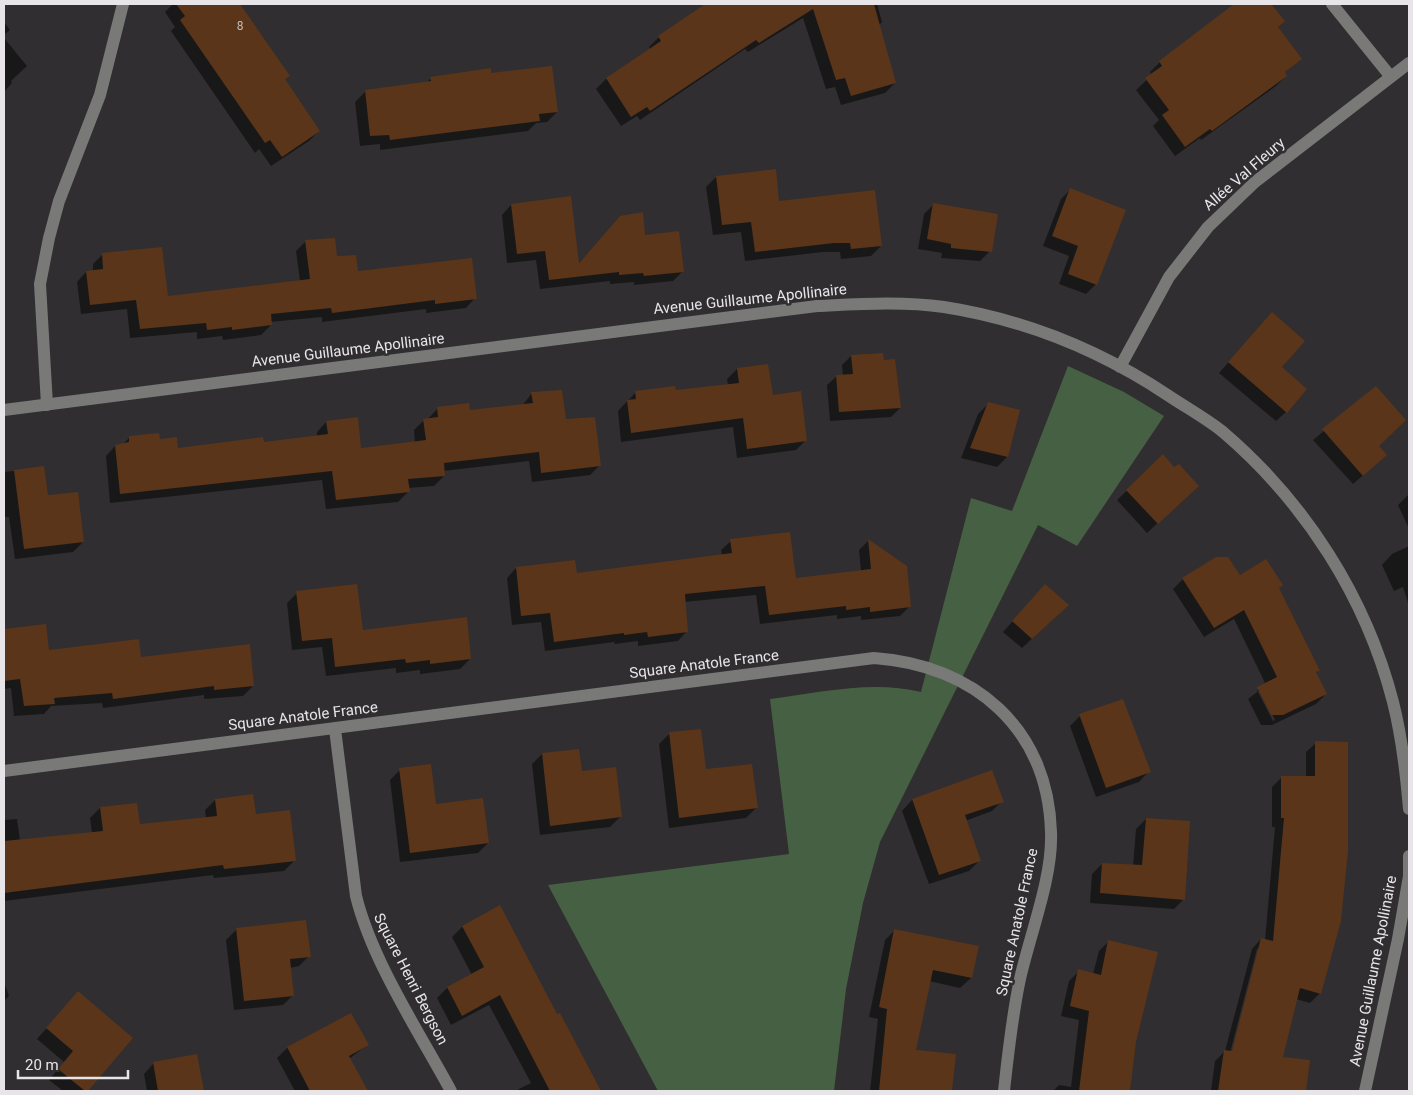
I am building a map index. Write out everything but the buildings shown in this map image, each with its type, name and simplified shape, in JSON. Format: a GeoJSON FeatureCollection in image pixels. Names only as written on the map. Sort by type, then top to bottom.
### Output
{"type":"FeatureCollection","features":[{"type":"Feature","properties":{"kind":"street"},"geometry":{"type":"LineString","coordinates":[[47,405],[40,284],[59,201],[100,95],[123,4]]}},
{"type":"Feature","properties":{"kind":"street"},"geometry":{"type":"LineString","coordinates":[[1332,4],[1391,77]]}},
{"type":"Feature","properties":{"kind":"street","name":"Allée Val Fleury"},"geometry":{"type":"LineString","coordinates":[[1120,367],[1169,277],[1208,227],[1254,182],[1409,63]]}},
{"type":"Feature","properties":{"kind":"street","name":"Avenue Guillaume Apollinaire"},"geometry":{"type":"LineString","coordinates":[[4,410],[817,306],[878,303],[942,307],[1002,319],[1067,339],[1145,380],[1222,431],[1271,478],[1312,527],[1348,589],[1375,646],[1393,701],[1405,764],[1409,809]]}},
{"type":"Feature","properties":{"kind":"street","name":"Square Anatole France"},"geometry":{"type":"LineString","coordinates":[[4,771],[874,658],[903,660],[927,666],[962,680],[985,696],[1010,720],[1028,746],[1041,773],[1049,810],[1052,833],[1048,867],[1019,980],[1004,1091]]}},
{"type":"Feature","properties":{"kind":"street","name":"Square Henri Bergson"},"geometry":{"type":"LineString","coordinates":[[335,729],[356,896],[361,915],[378,956],[451,1091]]}},
{"type":"Feature","properties":{"kind":"street","name":"Avenue Guillaume Apollinaire"},"geometry":{"type":"LineString","coordinates":[[1365,1091],[1398,939],[1409,876],[1409,856]]}},
{"type":"Feature","properties":{"kind":"green space"},"geometry":{"type":"Polygon","coordinates":[[[1068,366],[1124,392],[1164,416],[1077,546],[1038,525],[880,842],[863,903],[846,989],[834,1091],[658,1091],[548,885],[789,854],[770,699],[865,687],[884,687],[921,692],[971,498],[1012,511],[1068,366]]]}}]}
